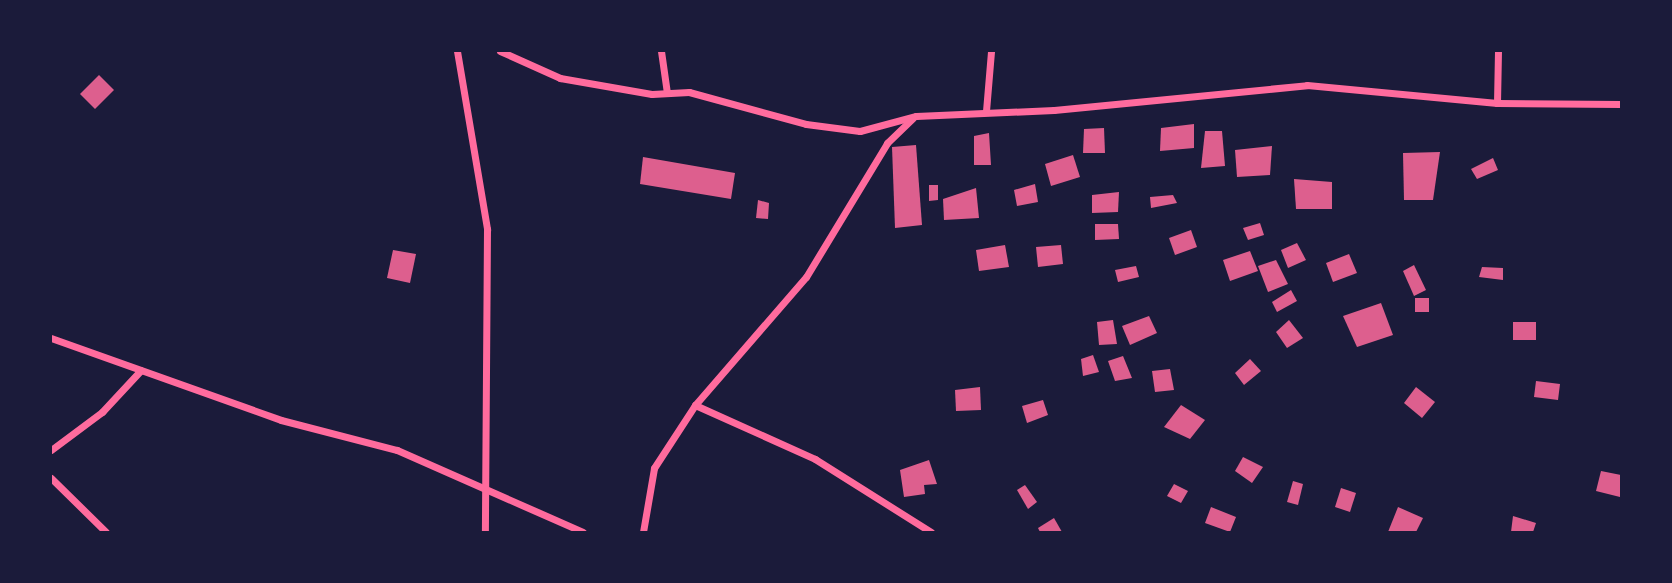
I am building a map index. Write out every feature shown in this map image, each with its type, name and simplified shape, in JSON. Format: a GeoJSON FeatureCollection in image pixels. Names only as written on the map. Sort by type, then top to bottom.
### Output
{"type":"FeatureCollection","features":[{"type":"Feature","properties":{"kind":"street"},"geometry":{"type":"LineString","coordinates":[[457,51],[487,229],[488,490],[485,532]]}},
{"type":"Feature","properties":{"kind":"street"},"geometry":{"type":"LineString","coordinates":[[500,51],[560,78],[667,93],[689,92],[806,124],[860,131],[916,116],[1307,85],[1497,103],[1621,104]]}},
{"type":"Feature","properties":{"kind":"street"},"geometry":{"type":"LineString","coordinates":[[661,51],[667,93]]}},
{"type":"Feature","properties":{"kind":"street"},"geometry":{"type":"LineString","coordinates":[[986,111],[991,51]]}},
{"type":"Feature","properties":{"kind":"street"},"geometry":{"type":"LineString","coordinates":[[1497,103],[1498,51]]}},
{"type":"Feature","properties":{"kind":"street"},"geometry":{"type":"LineString","coordinates":[[643,532],[654,468],[695,405],[806,277],[887,143],[916,116]]}},
{"type":"Feature","properties":{"kind":"street"},"geometry":{"type":"LineString","coordinates":[[51,338],[281,420],[397,450],[583,532]]}},
{"type":"Feature","properties":{"kind":"street"},"geometry":{"type":"LineString","coordinates":[[51,450],[102,412],[141,370]]}},
{"type":"Feature","properties":{"kind":"street"},"geometry":{"type":"LineString","coordinates":[[695,405],[815,458],[931,532]]}},
{"type":"Feature","properties":{"kind":"street"},"geometry":{"type":"LineString","coordinates":[[51,478],[106,532]]}},
{"type":"Feature","properties":{"kind":"building"},"geometry":{"type":"Polygon","coordinates":[[[99,75],[114,90],[95,109],[80,94],[99,75]]]}},
{"type":"Feature","properties":{"kind":"building"},"geometry":{"type":"Polygon","coordinates":[[[1194,124],[1194,148],[1160,151],[1161,128],[1194,124]]]}},
{"type":"Feature","properties":{"kind":"building"},"geometry":{"type":"Polygon","coordinates":[[[1104,128],[1105,153],[1083,153],[1084,129],[1104,128]]]}},
{"type":"Feature","properties":{"kind":"building"},"geometry":{"type":"Polygon","coordinates":[[[1205,131],[1222,131],[1225,166],[1201,168],[1205,131]]]}},
{"type":"Feature","properties":{"kind":"building"},"geometry":{"type":"Polygon","coordinates":[[[989,133],[991,165],[974,165],[974,136],[989,133]]]}},
{"type":"Feature","properties":{"kind":"building"},"geometry":{"type":"Polygon","coordinates":[[[916,145],[922,225],[895,228],[892,147],[916,145]]]}},
{"type":"Feature","properties":{"kind":"building"},"geometry":{"type":"Polygon","coordinates":[[[1272,146],[1270,175],[1237,177],[1235,150],[1272,146]]]}},
{"type":"Feature","properties":{"kind":"building"},"geometry":{"type":"Polygon","coordinates":[[[1440,152],[1433,200],[1404,200],[1403,153],[1440,152]]]}},
{"type":"Feature","properties":{"kind":"building"},"geometry":{"type":"Polygon","coordinates":[[[1073,155],[1080,177],[1051,186],[1045,164],[1073,155]]]}},
{"type":"Feature","properties":{"kind":"building"},"geometry":{"type":"Polygon","coordinates":[[[643,157],[735,173],[731,199],[640,184],[643,157]]]}},
{"type":"Feature","properties":{"kind":"building"},"geometry":{"type":"Polygon","coordinates":[[[1493,158],[1498,170],[1477,179],[1471,169],[1493,158]]]}},
{"type":"Feature","properties":{"kind":"building"},"geometry":{"type":"Polygon","coordinates":[[[1294,179],[1332,182],[1332,209],[1296,209],[1294,179]]]}},
{"type":"Feature","properties":{"kind":"building"},"geometry":{"type":"Polygon","coordinates":[[[1035,184],[1038,202],[1017,206],[1014,190],[1035,184]]]}},
{"type":"Feature","properties":{"kind":"building"},"geometry":{"type":"Polygon","coordinates":[[[929,185],[938,185],[938,200],[929,201],[929,185]]]}},
{"type":"Feature","properties":{"kind":"building"},"geometry":{"type":"Polygon","coordinates":[[[976,188],[979,218],[944,220],[943,199],[976,188]]]}},
{"type":"Feature","properties":{"kind":"building"},"geometry":{"type":"Polygon","coordinates":[[[1119,192],[1118,212],[1092,213],[1092,195],[1119,192]]]}},
{"type":"Feature","properties":{"kind":"building"},"geometry":{"type":"Polygon","coordinates":[[[1173,195],[1177,203],[1151,208],[1150,197],[1173,195]]]}},
{"type":"Feature","properties":{"kind":"building"},"geometry":{"type":"Polygon","coordinates":[[[758,200],[769,203],[768,219],[756,218],[758,200]]]}},
{"type":"Feature","properties":{"kind":"building"},"geometry":{"type":"Polygon","coordinates":[[[1260,223],[1264,235],[1248,240],[1243,228],[1260,223]]]}},
{"type":"Feature","properties":{"kind":"building"},"geometry":{"type":"Polygon","coordinates":[[[1095,224],[1118,224],[1119,239],[1095,240],[1095,224]]]}},
{"type":"Feature","properties":{"kind":"building"},"geometry":{"type":"Polygon","coordinates":[[[1191,230],[1197,247],[1175,255],[1169,238],[1191,230]]]}},
{"type":"Feature","properties":{"kind":"building"},"geometry":{"type":"Polygon","coordinates":[[[1297,243],[1306,260],[1288,268],[1281,250],[1297,243]]]}},
{"type":"Feature","properties":{"kind":"building"},"geometry":{"type":"Polygon","coordinates":[[[1005,245],[1009,267],[979,271],[976,250],[1005,245]]]}},
{"type":"Feature","properties":{"kind":"building"},"geometry":{"type":"Polygon","coordinates":[[[1061,245],[1063,264],[1038,267],[1036,247],[1061,245]]]}},
{"type":"Feature","properties":{"kind":"building"},"geometry":{"type":"Polygon","coordinates":[[[393,250],[416,254],[410,283],[387,278],[393,250]]]}},
{"type":"Feature","properties":{"kind":"building"},"geometry":{"type":"Polygon","coordinates":[[[1250,251],[1258,271],[1230,281],[1223,260],[1250,251]]]}},
{"type":"Feature","properties":{"kind":"building"},"geometry":{"type":"Polygon","coordinates":[[[1349,254],[1357,273],[1333,282],[1326,263],[1349,254]]]}},
{"type":"Feature","properties":{"kind":"building"},"geometry":{"type":"Polygon","coordinates":[[[1276,260],[1288,284],[1268,292],[1258,266],[1276,260]]]}},
{"type":"Feature","properties":{"kind":"building"},"geometry":{"type":"Polygon","coordinates":[[[1414,265],[1426,290],[1414,296],[1403,271],[1414,265]]]}},
{"type":"Feature","properties":{"kind":"building"},"geometry":{"type":"Polygon","coordinates":[[[1136,266],[1139,277],[1118,282],[1115,270],[1136,266]]]}},
{"type":"Feature","properties":{"kind":"building"},"geometry":{"type":"Polygon","coordinates":[[[1482,267],[1503,268],[1503,280],[1479,277],[1482,267]]]}},
{"type":"Feature","properties":{"kind":"building"},"geometry":{"type":"Polygon","coordinates":[[[1291,290],[1297,301],[1277,312],[1272,302],[1291,290]]]}},
{"type":"Feature","properties":{"kind":"building"},"geometry":{"type":"Polygon","coordinates":[[[1415,298],[1429,298],[1429,312],[1415,312],[1415,298]]]}},
{"type":"Feature","properties":{"kind":"building"},"geometry":{"type":"Polygon","coordinates":[[[1381,303],[1393,335],[1357,347],[1343,316],[1381,303]]]}},
{"type":"Feature","properties":{"kind":"building"},"geometry":{"type":"Polygon","coordinates":[[[1149,316],[1157,333],[1130,345],[1122,326],[1149,316]]]}},
{"type":"Feature","properties":{"kind":"building"},"geometry":{"type":"Polygon","coordinates":[[[1113,320],[1117,344],[1099,345],[1097,322],[1113,320]]]}},
{"type":"Feature","properties":{"kind":"building"},"geometry":{"type":"Polygon","coordinates":[[[1289,320],[1303,338],[1287,348],[1276,332],[1289,320]]]}},
{"type":"Feature","properties":{"kind":"building"},"geometry":{"type":"Polygon","coordinates":[[[1513,322],[1536,322],[1536,340],[1513,340],[1513,322]]]}},
{"type":"Feature","properties":{"kind":"building"},"geometry":{"type":"Polygon","coordinates":[[[1093,355],[1099,372],[1083,376],[1081,359],[1093,355]]]}},
{"type":"Feature","properties":{"kind":"building"},"geometry":{"type":"Polygon","coordinates":[[[1123,356],[1132,378],[1115,381],[1108,361],[1123,356]]]}},
{"type":"Feature","properties":{"kind":"building"},"geometry":{"type":"Polygon","coordinates":[[[1250,359],[1261,371],[1244,385],[1235,373],[1250,359]]]}},
{"type":"Feature","properties":{"kind":"building"},"geometry":{"type":"Polygon","coordinates":[[[1170,369],[1174,390],[1155,392],[1152,371],[1170,369]]]}},
{"type":"Feature","properties":{"kind":"building"},"geometry":{"type":"Polygon","coordinates":[[[1536,381],[1560,384],[1558,400],[1534,397],[1536,381]]]}},
{"type":"Feature","properties":{"kind":"building"},"geometry":{"type":"Polygon","coordinates":[[[980,387],[981,410],[956,411],[955,390],[980,387]]]}},
{"type":"Feature","properties":{"kind":"building"},"geometry":{"type":"Polygon","coordinates":[[[1416,387],[1435,402],[1422,418],[1404,403],[1416,387]]]}},
{"type":"Feature","properties":{"kind":"building"},"geometry":{"type":"Polygon","coordinates":[[[1043,400],[1048,415],[1027,423],[1022,406],[1043,400]]]}},
{"type":"Feature","properties":{"kind":"building"},"geometry":{"type":"Polygon","coordinates":[[[1181,405],[1205,420],[1190,439],[1164,427],[1181,405]]]}},
{"type":"Feature","properties":{"kind":"building"},"geometry":{"type":"Polygon","coordinates":[[[1243,457],[1263,467],[1252,483],[1235,471],[1243,457]]]}},
{"type":"Feature","properties":{"kind":"building"},"geometry":{"type":"Polygon","coordinates":[[[929,460],[937,484],[924,485],[925,494],[904,497],[900,470],[929,460]]]}},
{"type":"Feature","properties":{"kind":"building"},"geometry":{"type":"Polygon","coordinates":[[[1601,471],[1621,475],[1620,497],[1596,491],[1601,471]]]}},
{"type":"Feature","properties":{"kind":"building"},"geometry":{"type":"Polygon","coordinates":[[[1293,481],[1303,484],[1298,505],[1287,502],[1293,481]]]}},
{"type":"Feature","properties":{"kind":"building"},"geometry":{"type":"Polygon","coordinates":[[[1174,484],[1188,491],[1181,503],[1167,496],[1174,484]]]}},
{"type":"Feature","properties":{"kind":"building"},"geometry":{"type":"Polygon","coordinates":[[[1025,485],[1037,502],[1028,509],[1017,490],[1025,485]]]}},
{"type":"Feature","properties":{"kind":"building"},"geometry":{"type":"Polygon","coordinates":[[[1341,488],[1356,493],[1350,512],[1335,507],[1341,488]]]}},
{"type":"Feature","properties":{"kind":"building"},"geometry":{"type":"Polygon","coordinates":[[[1211,507],[1236,517],[1230,532],[1205,523],[1211,507]]]}},
{"type":"Feature","properties":{"kind":"building"},"geometry":{"type":"Polygon","coordinates":[[[1398,507],[1423,518],[1416,532],[1388,532],[1398,507]]]}},
{"type":"Feature","properties":{"kind":"building"},"geometry":{"type":"Polygon","coordinates":[[[1513,516],[1536,523],[1533,532],[1511,532],[1513,516]]]}},
{"type":"Feature","properties":{"kind":"building"},"geometry":{"type":"Polygon","coordinates":[[[1054,518],[1062,532],[1040,532],[1038,528],[1054,518]]]}}]}
